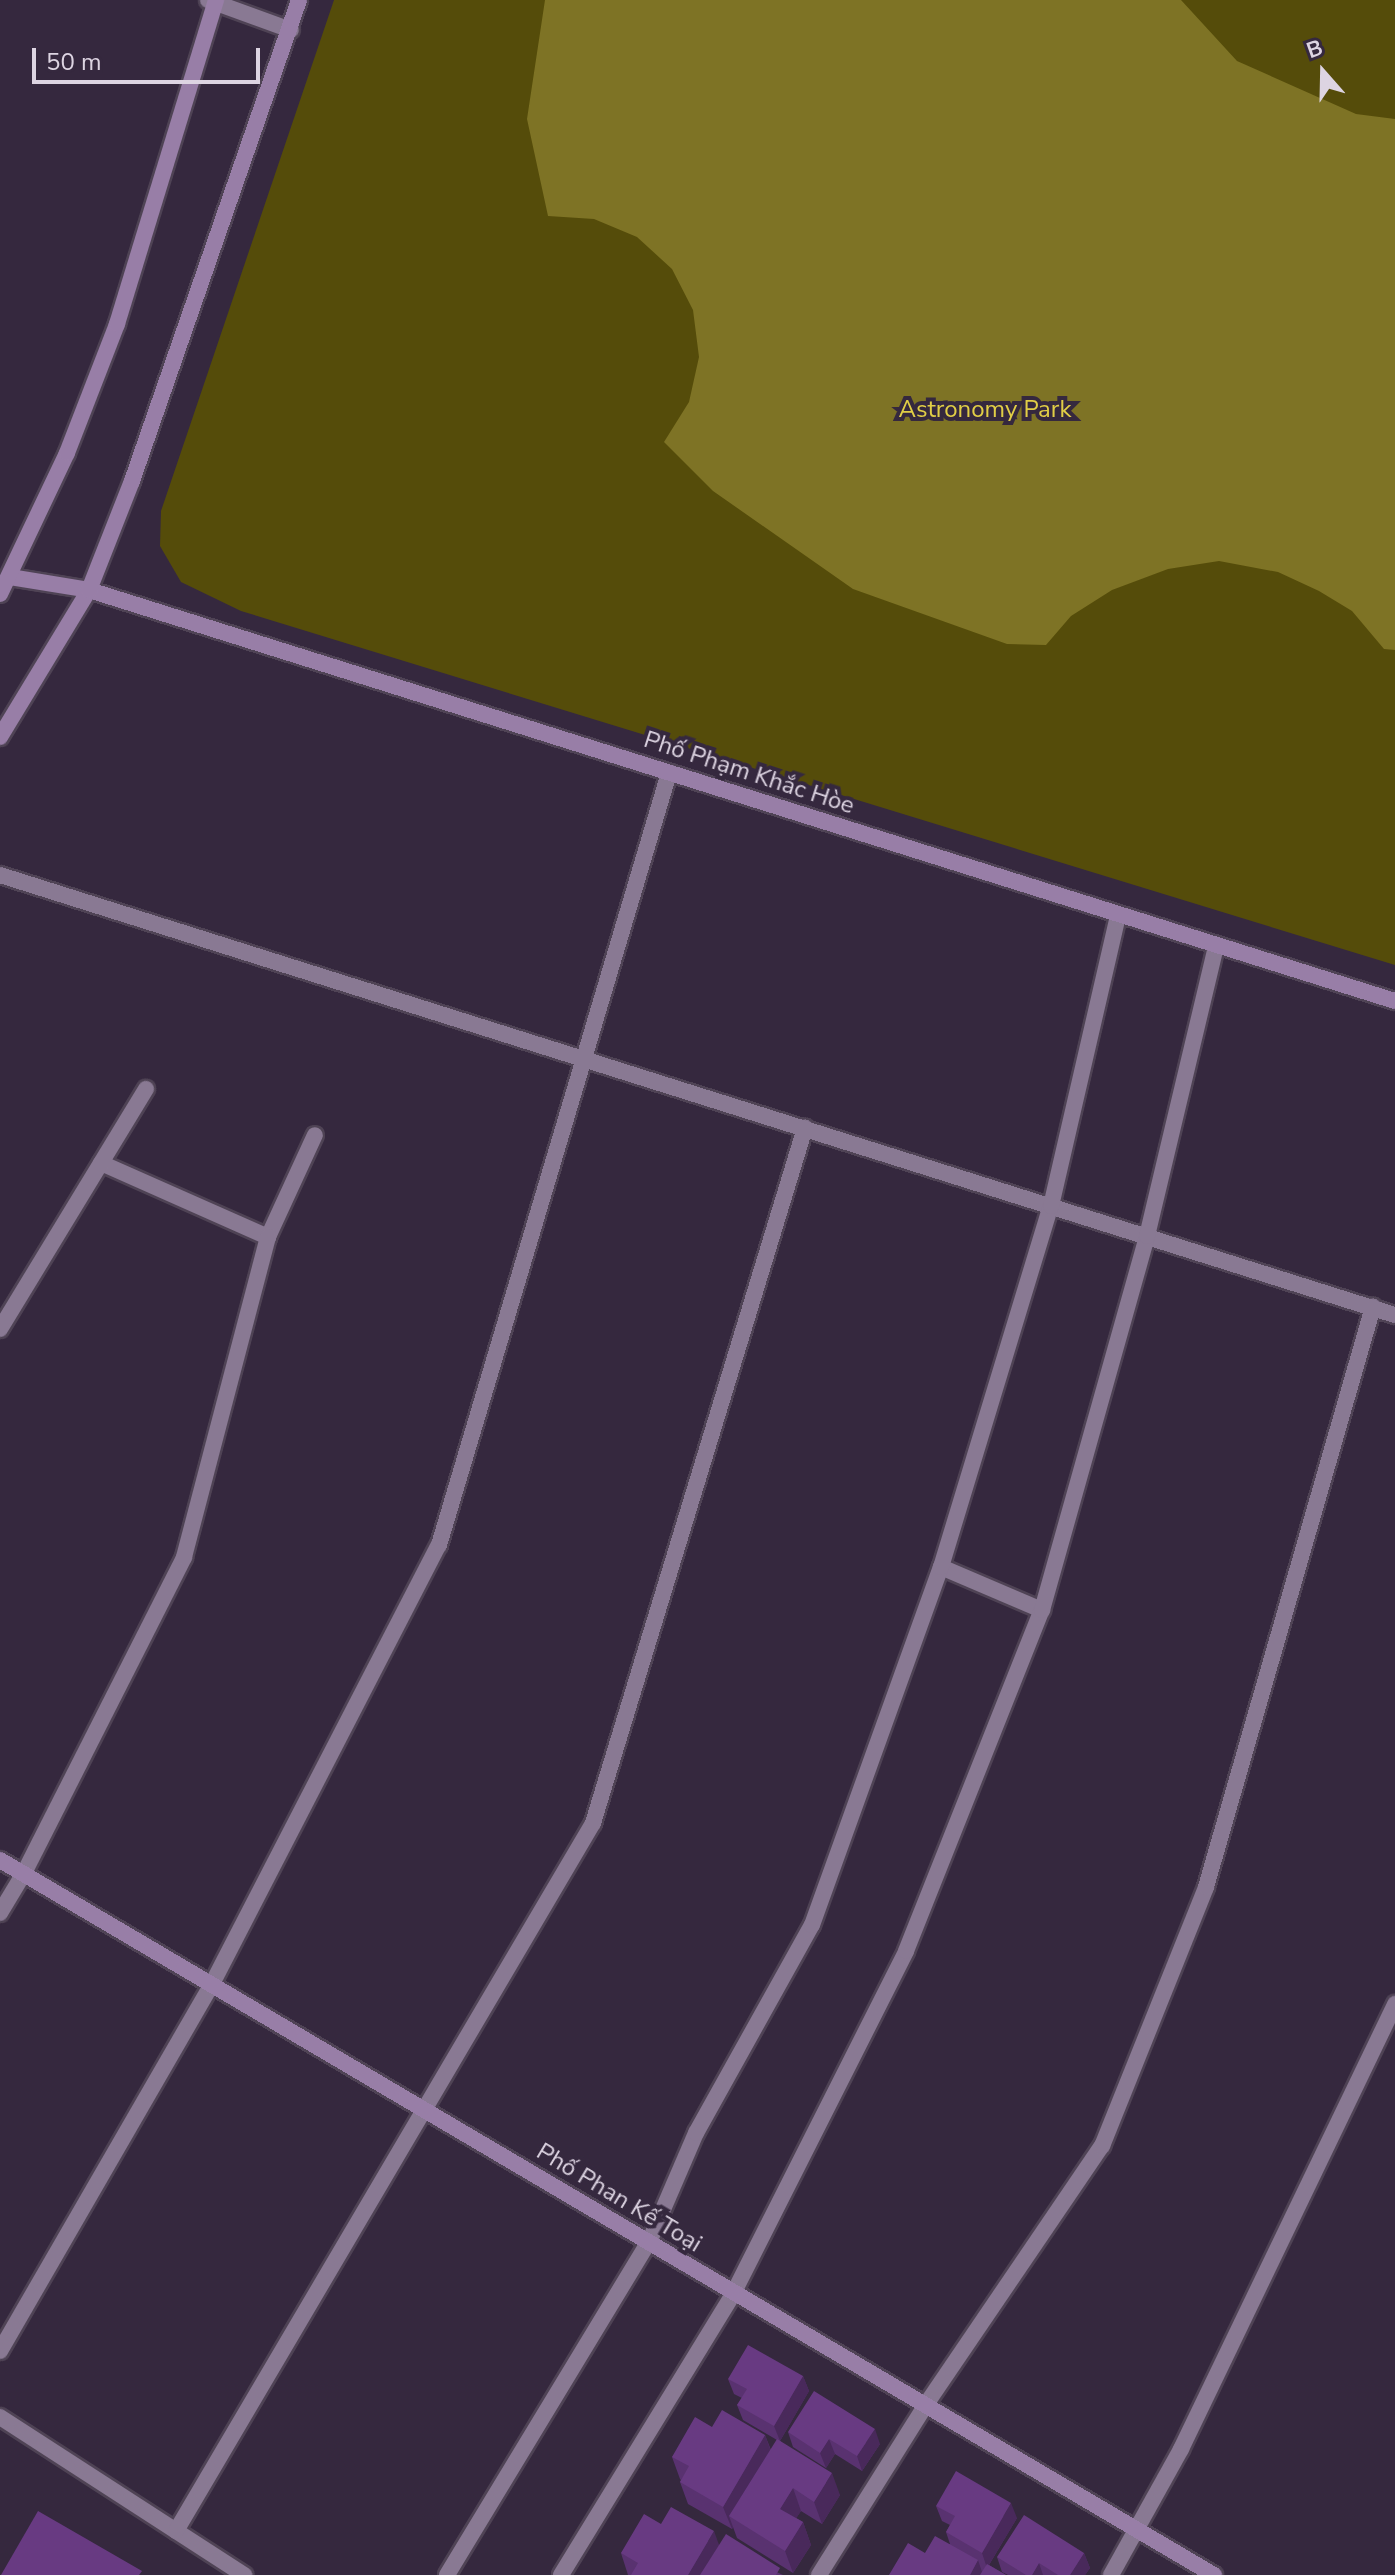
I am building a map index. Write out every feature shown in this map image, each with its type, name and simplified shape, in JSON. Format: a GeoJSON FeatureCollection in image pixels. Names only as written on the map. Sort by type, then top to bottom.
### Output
{"type":"FeatureCollection","features":[{"type":"Feature","properties":{"kind":"street"},"geometry":{"type":"LineString","coordinates":[[0,737],[89,590],[291,30],[299,0]]}},
{"type":"Feature","properties":{"kind":"street"},"geometry":{"type":"LineString","coordinates":[[0,594],[10,577],[117,324],[213,1],[291,30]]}},
{"type":"Feature","properties":{"kind":"street","name":"Phố Phạm Khắc Hòe"},"geometry":{"type":"LineString","coordinates":[[10,577],[89,590],[1395,1001]]}},
{"type":"Feature","properties":{"kind":"street"},"geometry":{"type":"LineString","coordinates":[[0,2351],[212,1984],[439,1545],[669,773]]}},
{"type":"Feature","properties":{"kind":"street"},"geometry":{"type":"LineString","coordinates":[[0,875],[1395,1315]]}},
{"type":"Feature","properties":{"kind":"street"},"geometry":{"type":"LineString","coordinates":[[447,2575],[649,2242],[696,2133],[812,1925],[941,1567],[1051,1206],[1118,915]]}},
{"type":"Feature","properties":{"kind":"street"},"geometry":{"type":"LineString","coordinates":[[561,2575],[733,2294],[906,1951],[1042,1610],[1147,1236],[1216,946]]}},
{"type":"Feature","properties":{"kind":"street"},"geometry":{"type":"LineString","coordinates":[[0,1329],[146,1089]]}},
{"type":"Feature","properties":{"kind":"street"},"geometry":{"type":"LineString","coordinates":[[176,2531],[421,2108],[593,1823],[805,1128]]}},
{"type":"Feature","properties":{"kind":"street"},"geometry":{"type":"LineString","coordinates":[[0,1913],[24,1873],[184,1557],[268,1237],[315,1135]]}},
{"type":"Feature","properties":{"kind":"street"},"geometry":{"type":"LineString","coordinates":[[101,1163],[268,1237]]}},
{"type":"Feature","properties":{"kind":"street"},"geometry":{"type":"LineString","coordinates":[[819,2575],[925,2406],[1102,2146],[1206,1887],[1373,1307]]}},
{"type":"Feature","properties":{"kind":"street"},"geometry":{"type":"LineString","coordinates":[[941,1567],[1042,1610]]}},
{"type":"Feature","properties":{"kind":"street","name":"Phố Phan Kế Toại"},"geometry":{"type":"LineString","coordinates":[[0,1860],[1214,2575]]}},
{"type":"Feature","properties":{"kind":"street"},"geometry":{"type":"LineString","coordinates":[[1111,2575],[1137,2531],[1395,2004]]}},
{"type":"Feature","properties":{"kind":"street"},"geometry":{"type":"LineString","coordinates":[[0,2417],[244,2575]]}},
{"type":"Feature","properties":{"kind":"green space","name":"Astronomy Park"},"geometry":{"type":"Polygon","coordinates":[[[334,0],[1395,0],[1395,965],[241,611],[181,582],[160,546],[161,511],[334,0]]]}},
{"type":"Feature","properties":{"kind":"shaded area"},"geometry":{"type":"Polygon","coordinates":[[[545,0],[1181,0],[1237,61],[1356,114],[1395,119],[1395,650],[1384,649],[1352,611],[1319,591],[1278,572],[1219,561],[1168,569],[1112,590],[1071,616],[1046,645],[1007,644],[853,589],[713,491],[664,442],[689,402],[699,357],[693,310],[672,269],[637,237],[594,219],[548,216],[527,119],[545,0]]]}},
{"type":"Feature","properties":{"kind":"building"},"geometry":{"type":"Polygon","coordinates":[[[748,2345],[803,2376],[774,2426],[737,2405],[747,2389],[728,2379],[748,2345]]]}},
{"type":"Feature","properties":{"kind":"building"},"geometry":{"type":"Polygon","coordinates":[[[814,2391],[875,2429],[857,2456],[829,2439],[820,2453],[788,2432],[814,2391]]]}},
{"type":"Feature","properties":{"kind":"building"},"geometry":{"type":"Polygon","coordinates":[[[722,2410],[765,2435],[723,2507],[680,2482],[689,2466],[672,2457],[695,2417],[712,2427],[722,2410]]]}},
{"type":"Feature","properties":{"kind":"building"},"geometry":{"type":"Polygon","coordinates":[[[777,2439],[832,2473],[814,2502],[793,2488],[780,2509],[803,2522],[785,2551],[729,2516],[777,2439]]]}},
{"type":"Feature","properties":{"kind":"building"},"geometry":{"type":"Polygon","coordinates":[[[956,2471],[1011,2503],[982,2553],[946,2532],[955,2516],[936,2506],[956,2471]]]}},
{"type":"Feature","properties":{"kind":"building"},"geometry":{"type":"Polygon","coordinates":[[[671,2507],[714,2531],[688,2575],[631,2575],[638,2563],[621,2553],[644,2514],[661,2524],[671,2507]]]}},
{"type":"Feature","properties":{"kind":"building"},"geometry":{"type":"Polygon","coordinates":[[[38,2511],[142,2571],[139,2575],[1,2575],[38,2511]]]}},
{"type":"Feature","properties":{"kind":"building"},"geometry":{"type":"Polygon","coordinates":[[[1024,2515],[1084,2553],[1070,2575],[1058,2575],[1039,2563],[1032,2575],[1026,2575],[997,2557],[1024,2515]]]}},
{"type":"Feature","properties":{"kind":"building"},"geometry":{"type":"Polygon","coordinates":[[[726,2534],[780,2568],[776,2575],[700,2575],[726,2534]]]}},
{"type":"Feature","properties":{"kind":"building"},"geometry":{"type":"Polygon","coordinates":[[[935,2536],[978,2560],[970,2575],[889,2575],[908,2543],[925,2553],[935,2536]]]}},
{"type":"Feature","properties":{"kind":"building"},"geometry":{"type":"Polygon","coordinates":[[[987,2564],[1006,2575],[980,2575],[987,2564]]]}}]}
